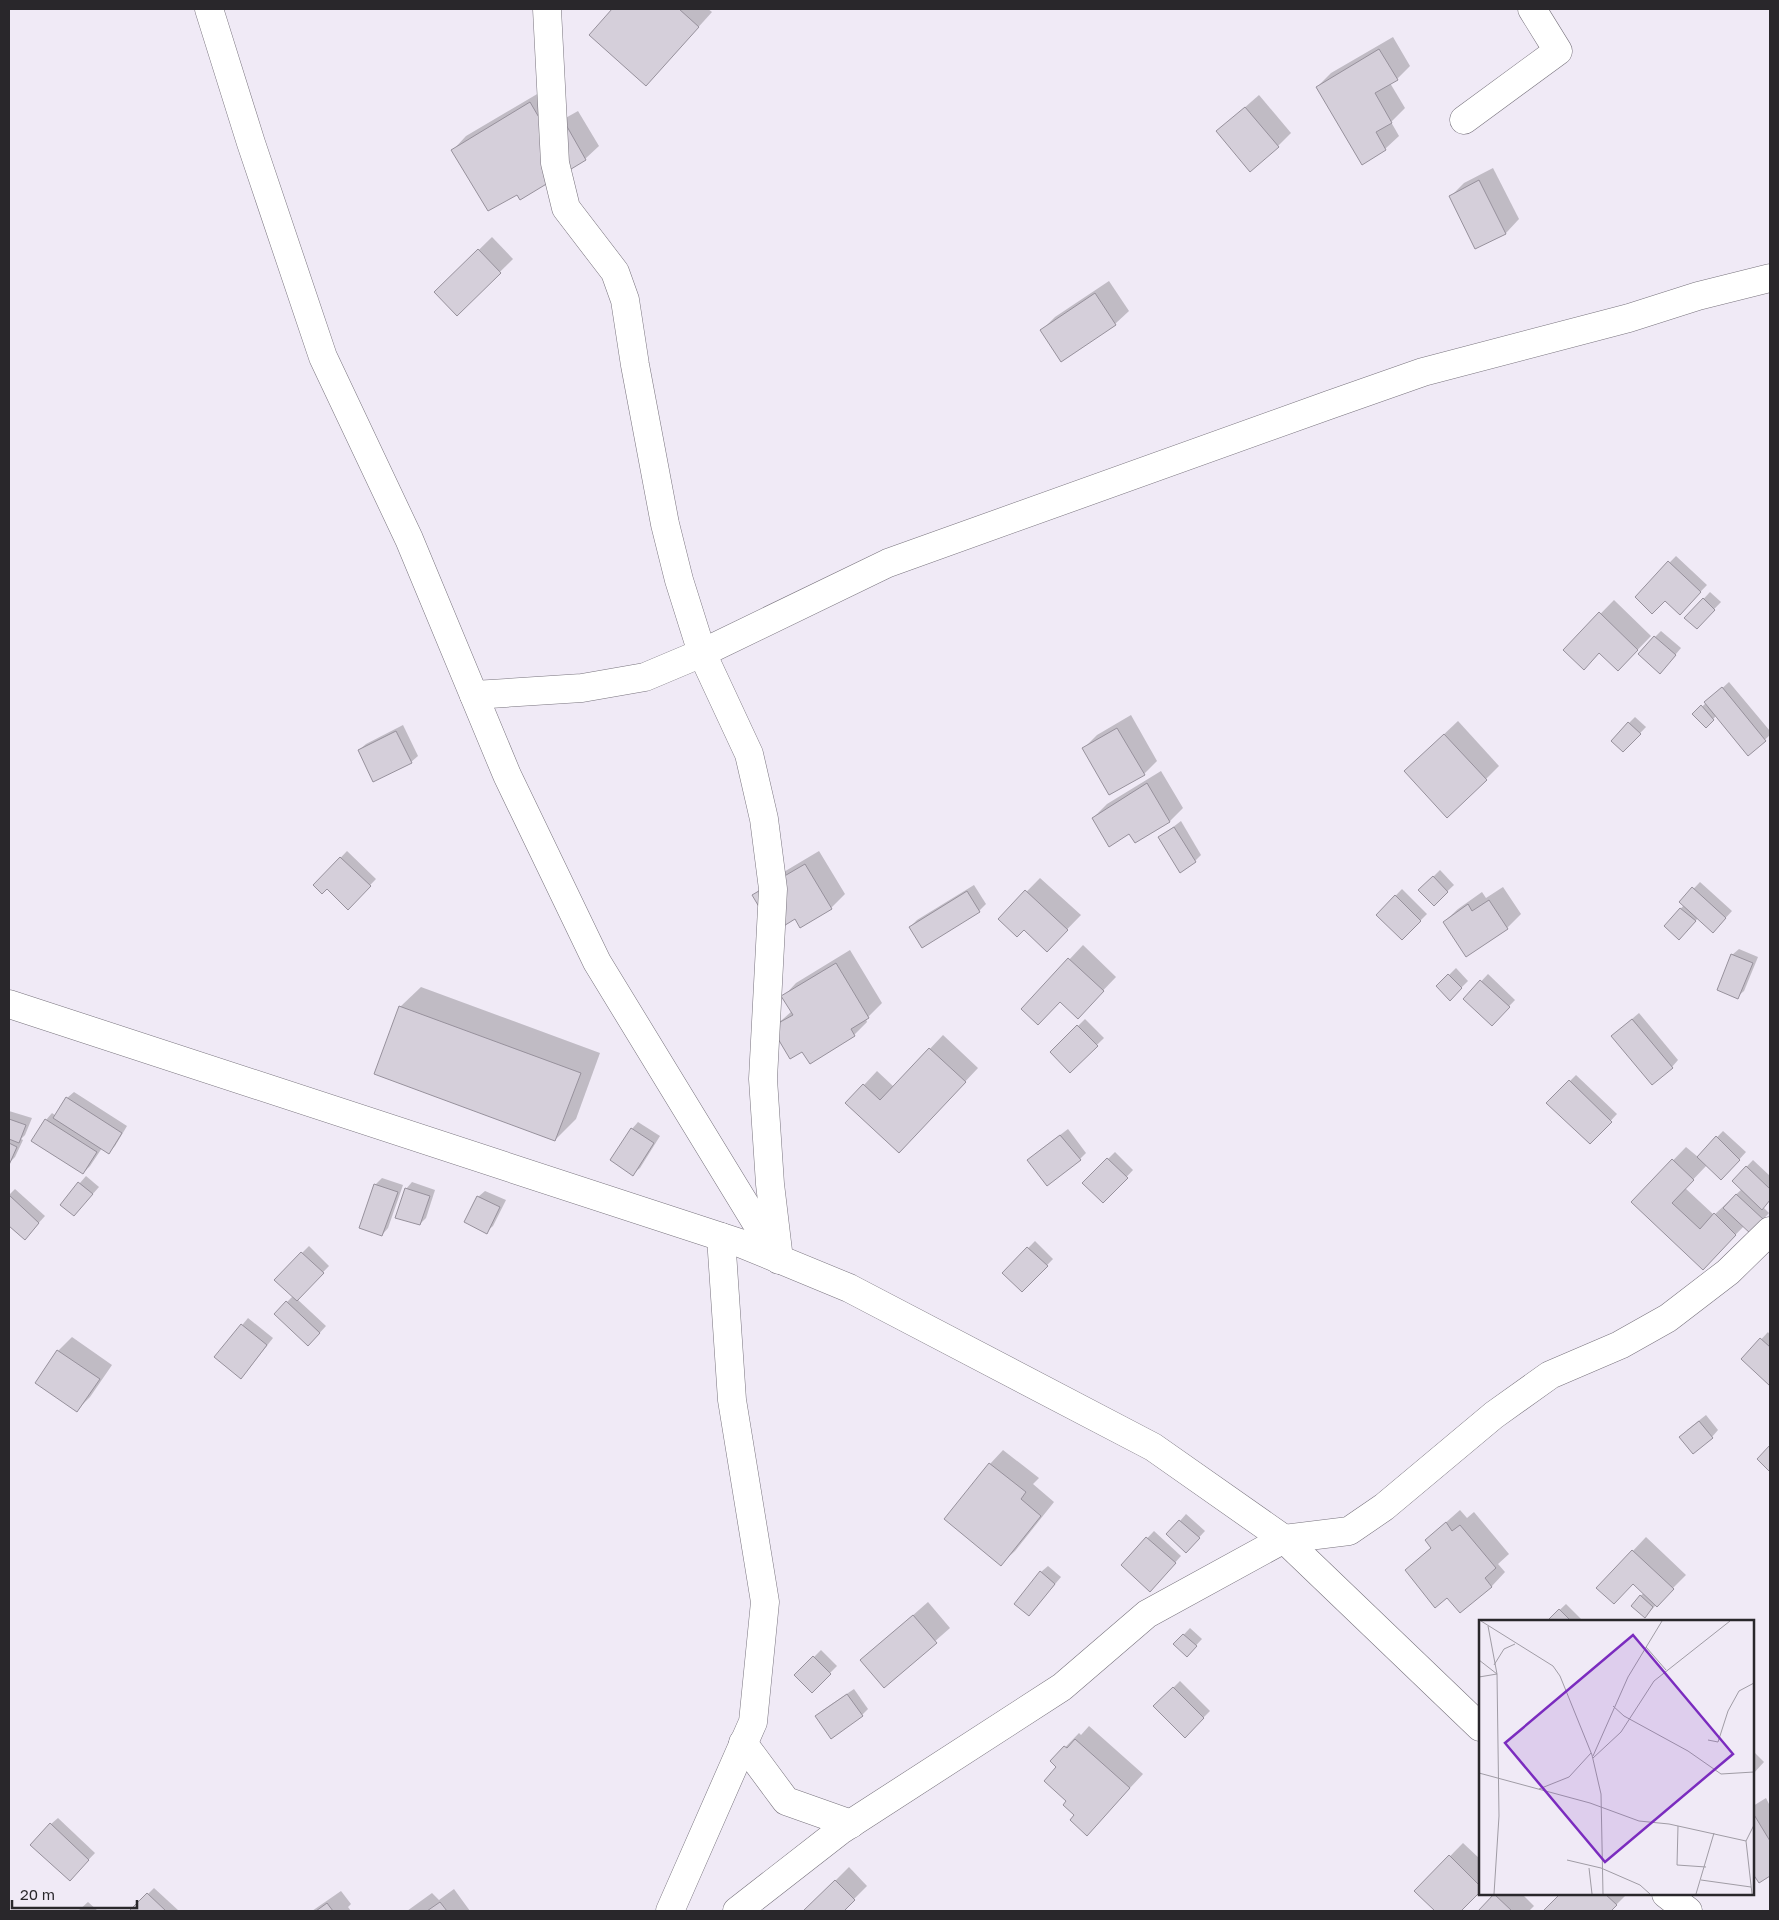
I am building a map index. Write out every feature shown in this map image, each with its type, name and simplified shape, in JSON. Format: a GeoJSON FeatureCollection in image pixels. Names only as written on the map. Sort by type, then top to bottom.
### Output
{"type":"FeatureCollection","features":[{"type":"Feature","properties":{"kind":"street"},"geometry":{"type":"LineString","coordinates":[[209,9],[251,143],[323,357],[409,539],[507,775],[597,962],[779,1260]]}},
{"type":"Feature","properties":{"kind":"street"},"geometry":{"type":"LineString","coordinates":[[547,9],[555,163],[566,208],[614,272],[625,300],[664,524],[702,653],[749,754],[764,820],[773,889],[763,1079],[770,1184],[779,1260]]}},
{"type":"Feature","properties":{"kind":"street"},"geometry":{"type":"LineString","coordinates":[[1464,120],[1558,51],[1532,9]]}},
{"type":"Feature","properties":{"kind":"street"},"geometry":{"type":"LineString","coordinates":[[474,695],[582,688],[645,677],[702,653],[888,563],[1423,372],[1629,318],[1698,296],[1770,278]]}},
{"type":"Feature","properties":{"kind":"street"},"geometry":{"type":"LineString","coordinates":[[9,1004],[721,1237],[849,1288],[1153,1447],[1284,1539],[1479,1726]]}},
{"type":"Feature","properties":{"kind":"street"},"geometry":{"type":"LineString","coordinates":[[737,1911],[851,1824],[1062,1687],[1147,1614],[1284,1539],[1350,1531],[1384,1507],[1494,1415],[1550,1375],[1620,1345],[1668,1318],[1728,1272],[1770,1232]]}},
{"type":"Feature","properties":{"kind":"street"},"geometry":{"type":"LineString","coordinates":[[670,1911],[752,1722],[765,1602],[732,1400],[721,1237]]}},
{"type":"Feature","properties":{"kind":"street"},"geometry":{"type":"LineString","coordinates":[[744,1742],[786,1802],[851,1824]]}},
{"type":"Feature","properties":{"kind":"street"},"geometry":{"type":"LineString","coordinates":[[1667,1895],[1688,1911]]}},
{"type":"Feature","properties":{"kind":"building"},"geometry":{"type":"Polygon","coordinates":[[[612,9],[679,9],[699,27],[646,86],[589,35],[612,9]]]}},
{"type":"Feature","properties":{"kind":"building"},"geometry":{"type":"Polygon","coordinates":[[[1379,49],[1398,80],[1375,93],[1392,123],[1376,132],[1386,150],[1362,165],[1316,87],[1379,49]]]}},
{"type":"Feature","properties":{"kind":"building"},"geometry":{"type":"Polygon","coordinates":[[[530,102],[548,133],[565,123],[586,160],[520,200],[517,195],[488,211],[451,150],[530,102]]]}},
{"type":"Feature","properties":{"kind":"building"},"geometry":{"type":"Polygon","coordinates":[[[1245,107],[1279,147],[1250,172],[1216,131],[1245,107]]]}},
{"type":"Feature","properties":{"kind":"building"},"geometry":{"type":"Polygon","coordinates":[[[1479,180],[1506,234],[1475,249],[1449,196],[1479,180]]]}},
{"type":"Feature","properties":{"kind":"building"},"geometry":{"type":"Polygon","coordinates":[[[478,249],[501,273],[457,316],[434,292],[478,249]]]}},
{"type":"Feature","properties":{"kind":"building"},"geometry":{"type":"Polygon","coordinates":[[[1095,293],[1116,325],[1061,362],[1040,330],[1095,293]]]}},
{"type":"Feature","properties":{"kind":"building"},"geometry":{"type":"Polygon","coordinates":[[[1668,561],[1701,592],[1680,615],[1665,601],[1652,614],[1635,597],[1668,561]]]}},
{"type":"Feature","properties":{"kind":"building"},"geometry":{"type":"Polygon","coordinates":[[[1703,598],[1715,610],[1697,629],[1684,618],[1703,598]]]}},
{"type":"Feature","properties":{"kind":"building"},"geometry":{"type":"Polygon","coordinates":[[[1599,612],[1638,650],[1618,671],[1599,653],[1584,670],[1563,650],[1599,612]]]}},
{"type":"Feature","properties":{"kind":"building"},"geometry":{"type":"Polygon","coordinates":[[[1654,636],[1676,655],[1660,674],[1638,654],[1654,636]]]}},
{"type":"Feature","properties":{"kind":"building"},"geometry":{"type":"Polygon","coordinates":[[[1722,687],[1766,741],[1748,756],[1704,702],[1722,687]]]}},
{"type":"Feature","properties":{"kind":"building"},"geometry":{"type":"Polygon","coordinates":[[[1701,705],[1714,720],[1706,728],[1692,714],[1701,705]]]}},
{"type":"Feature","properties":{"kind":"building"},"geometry":{"type":"Polygon","coordinates":[[[1628,722],[1641,734],[1623,752],[1611,741],[1628,722]]]}},
{"type":"Feature","properties":{"kind":"building"},"geometry":{"type":"Polygon","coordinates":[[[1117,728],[1145,775],[1109,795],[1082,748],[1117,728]]]}},
{"type":"Feature","properties":{"kind":"building"},"geometry":{"type":"Polygon","coordinates":[[[396,731],[412,763],[373,782],[358,750],[396,731]]]}},
{"type":"Feature","properties":{"kind":"building"},"geometry":{"type":"Polygon","coordinates":[[[1444,734],[1487,780],[1447,818],[1404,771],[1444,734]]]}},
{"type":"Feature","properties":{"kind":"building"},"geometry":{"type":"Polygon","coordinates":[[[1147,783],[1170,822],[1135,843],[1129,834],[1109,847],[1092,818],[1147,783]]]}},
{"type":"Feature","properties":{"kind":"building"},"geometry":{"type":"Polygon","coordinates":[[[1174,827],[1196,862],[1180,873],[1158,837],[1174,827]]]}},
{"type":"Feature","properties":{"kind":"building"},"geometry":{"type":"Polygon","coordinates":[[[340,857],[371,886],[348,910],[327,889],[322,894],[313,885],[340,857]]]}},
{"type":"Feature","properties":{"kind":"building"},"geometry":{"type":"Polygon","coordinates":[[[805,864],[832,909],[800,928],[795,919],[774,932],[752,895],[805,864]]]}},
{"type":"Feature","properties":{"kind":"building"},"geometry":{"type":"Polygon","coordinates":[[[1433,876],[1448,892],[1434,906],[1418,890],[1433,876]]]}},
{"type":"Feature","properties":{"kind":"building"},"geometry":{"type":"Polygon","coordinates":[[[1692,887],[1726,918],[1713,933],[1679,902],[1692,887]]]}},
{"type":"Feature","properties":{"kind":"building"},"geometry":{"type":"Polygon","coordinates":[[[1025,890],[1068,930],[1047,952],[1024,930],[1017,937],[998,919],[1025,890]]]}},
{"type":"Feature","properties":{"kind":"building"},"geometry":{"type":"Polygon","coordinates":[[[967,891],[980,912],[922,948],[909,927],[967,891]]]}},
{"type":"Feature","properties":{"kind":"building"},"geometry":{"type":"Polygon","coordinates":[[[1395,895],[1421,921],[1402,940],[1376,915],[1395,895]]]}},
{"type":"Feature","properties":{"kind":"building"},"geometry":{"type":"Polygon","coordinates":[[[1489,900],[1508,929],[1466,957],[1443,922],[1468,904],[1472,911],[1489,900]]]}},
{"type":"Feature","properties":{"kind":"building"},"geometry":{"type":"Polygon","coordinates":[[[1680,908],[1696,921],[1679,940],[1664,926],[1680,908]]]}},
{"type":"Feature","properties":{"kind":"building"},"geometry":{"type":"Polygon","coordinates":[[[1731,954],[1753,963],[1738,999],[1717,990],[1731,954]]]}},
{"type":"Feature","properties":{"kind":"building"},"geometry":{"type":"Polygon","coordinates":[[[1068,958],[1104,991],[1078,1019],[1060,1002],[1038,1025],[1021,1009],[1068,958]]]}},
{"type":"Feature","properties":{"kind":"building"},"geometry":{"type":"Polygon","coordinates":[[[836,963],[869,1018],[851,1029],[855,1036],[810,1064],[802,1052],[790,1059],[771,1027],[793,1015],[781,996],[836,963]]]}},
{"type":"Feature","properties":{"kind":"building"},"geometry":{"type":"Polygon","coordinates":[[[1448,974],[1462,988],[1450,1001],[1436,986],[1448,974]]]}},
{"type":"Feature","properties":{"kind":"building"},"geometry":{"type":"Polygon","coordinates":[[[1480,980],[1510,1007],[1492,1026],[1463,999],[1480,980]]]}},
{"type":"Feature","properties":{"kind":"building"},"geometry":{"type":"Polygon","coordinates":[[[399,1006],[581,1073],[555,1141],[374,1074],[399,1006]]]}},
{"type":"Feature","properties":{"kind":"building"},"geometry":{"type":"Polygon","coordinates":[[[1632,1019],[1673,1068],[1652,1085],[1611,1036],[1632,1019]]]}},
{"type":"Feature","properties":{"kind":"building"},"geometry":{"type":"Polygon","coordinates":[[[1077,1025],[1098,1046],[1070,1073],[1050,1052],[1077,1025]]]}},
{"type":"Feature","properties":{"kind":"building"},"geometry":{"type":"Polygon","coordinates":[[[929,1048],[966,1082],[899,1153],[845,1103],[863,1084],[880,1100],[929,1048]]]}},
{"type":"Feature","properties":{"kind":"building"},"geometry":{"type":"Polygon","coordinates":[[[1569,1080],[1612,1122],[1590,1144],[1546,1103],[1569,1080]]]}},
{"type":"Feature","properties":{"kind":"building"},"geometry":{"type":"Polygon","coordinates":[[[66,1097],[122,1133],[109,1154],[53,1118],[66,1097]]]}},
{"type":"Feature","properties":{"kind":"building"},"geometry":{"type":"Polygon","coordinates":[[[9,1119],[26,1125],[19,1143],[9,1139],[9,1119]]]}},
{"type":"Feature","properties":{"kind":"building"},"geometry":{"type":"Polygon","coordinates":[[[45,1119],[97,1152],[83,1174],[31,1141],[45,1119]]]}},
{"type":"Feature","properties":{"kind":"building"},"geometry":{"type":"Polygon","coordinates":[[[631,1128],[654,1143],[633,1176],[610,1160],[631,1128]]]}},
{"type":"Feature","properties":{"kind":"building"},"geometry":{"type":"Polygon","coordinates":[[[1060,1135],[1081,1160],[1047,1186],[1027,1160],[1060,1135]]]}},
{"type":"Feature","properties":{"kind":"building"},"geometry":{"type":"Polygon","coordinates":[[[1716,1136],[1740,1160],[1721,1180],[1697,1157],[1716,1136]]]}},
{"type":"Feature","properties":{"kind":"building"},"geometry":{"type":"Polygon","coordinates":[[[9,1143],[17,1147],[9,1165],[9,1143]]]}},
{"type":"Feature","properties":{"kind":"building"},"geometry":{"type":"Polygon","coordinates":[[[1107,1158],[1128,1178],[1103,1203],[1082,1183],[1107,1158]]]}},
{"type":"Feature","properties":{"kind":"building"},"geometry":{"type":"Polygon","coordinates":[[[1672,1159],[1694,1180],[1672,1203],[1700,1229],[1714,1213],[1736,1235],[1703,1270],[1631,1202],[1672,1159]]]}},
{"type":"Feature","properties":{"kind":"building"},"geometry":{"type":"Polygon","coordinates":[[[1746,1166],[1770,1189],[1770,1200],[1762,1210],[1732,1181],[1746,1166]]]}},
{"type":"Feature","properties":{"kind":"building"},"geometry":{"type":"Polygon","coordinates":[[[78,1182],[93,1194],[74,1216],[60,1205],[78,1182]]]}},
{"type":"Feature","properties":{"kind":"building"},"geometry":{"type":"Polygon","coordinates":[[[374,1184],[398,1192],[382,1236],[359,1228],[374,1184]]]}},
{"type":"Feature","properties":{"kind":"building"},"geometry":{"type":"Polygon","coordinates":[[[405,1188],[430,1196],[420,1225],[395,1218],[405,1188]]]}},
{"type":"Feature","properties":{"kind":"building"},"geometry":{"type":"Polygon","coordinates":[[[1736,1194],[1764,1220],[1751,1234],[1723,1208],[1736,1194]]]}},
{"type":"Feature","properties":{"kind":"building"},"geometry":{"type":"Polygon","coordinates":[[[9,1195],[39,1223],[25,1240],[9,1226],[9,1195]]]}},
{"type":"Feature","properties":{"kind":"building"},"geometry":{"type":"Polygon","coordinates":[[[477,1196],[500,1207],[487,1234],[464,1222],[477,1196]]]}},
{"type":"Feature","properties":{"kind":"building"},"geometry":{"type":"Polygon","coordinates":[[[1027,1247],[1048,1266],[1022,1292],[1002,1273],[1027,1247]]]}},
{"type":"Feature","properties":{"kind":"building"},"geometry":{"type":"Polygon","coordinates":[[[301,1252],[324,1273],[297,1301],[274,1280],[301,1252]]]}},
{"type":"Feature","properties":{"kind":"building"},"geometry":{"type":"Polygon","coordinates":[[[286,1301],[320,1333],[308,1346],[274,1314],[286,1301]]]}},
{"type":"Feature","properties":{"kind":"building"},"geometry":{"type":"Polygon","coordinates":[[[241,1324],[267,1345],[241,1379],[214,1357],[241,1324]]]}},
{"type":"Feature","properties":{"kind":"building"},"geometry":{"type":"Polygon","coordinates":[[[1760,1338],[1770,1347],[1770,1386],[1741,1359],[1760,1338]]]}},
{"type":"Feature","properties":{"kind":"building"},"geometry":{"type":"Polygon","coordinates":[[[57,1350],[100,1379],[77,1412],[35,1383],[57,1350]]]}},
{"type":"Feature","properties":{"kind":"building"},"geometry":{"type":"Polygon","coordinates":[[[1699,1421],[1713,1438],[1693,1454],[1679,1437],[1699,1421]]]}},
{"type":"Feature","properties":{"kind":"building"},"geometry":{"type":"Polygon","coordinates":[[[1770,1445],[1770,1472],[1757,1459],[1770,1445]]]}},
{"type":"Feature","properties":{"kind":"building"},"geometry":{"type":"Polygon","coordinates":[[[989,1463],[1026,1492],[1021,1499],[1041,1516],[1001,1566],[944,1519],[989,1463]]]}},
{"type":"Feature","properties":{"kind":"building"},"geometry":{"type":"Polygon","coordinates":[[[1179,1520],[1200,1538],[1186,1553],[1166,1534],[1179,1520]]]}},
{"type":"Feature","properties":{"kind":"building"},"geometry":{"type":"Polygon","coordinates":[[[1446,1522],[1452,1531],[1460,1525],[1496,1568],[1485,1578],[1492,1587],[1460,1613],[1447,1598],[1435,1608],[1405,1570],[1431,1548],[1425,1540],[1446,1522]]]}},
{"type":"Feature","properties":{"kind":"building"},"geometry":{"type":"Polygon","coordinates":[[[1146,1537],[1176,1563],[1150,1592],[1121,1565],[1146,1537]]]}},
{"type":"Feature","properties":{"kind":"building"},"geometry":{"type":"Polygon","coordinates":[[[1632,1550],[1674,1589],[1657,1607],[1633,1584],[1614,1604],[1596,1588],[1632,1550]]]}},
{"type":"Feature","properties":{"kind":"building"},"geometry":{"type":"Polygon","coordinates":[[[1040,1571],[1055,1584],[1029,1616],[1014,1604],[1040,1571]]]}},
{"type":"Feature","properties":{"kind":"building"},"geometry":{"type":"Polygon","coordinates":[[[1640,1595],[1653,1607],[1645,1618],[1631,1606],[1640,1595]]]}},
{"type":"Feature","properties":{"kind":"building"},"geometry":{"type":"Polygon","coordinates":[[[1559,1609],[1570,1620],[1548,1620],[1559,1609]]]}},
{"type":"Feature","properties":{"kind":"building"},"geometry":{"type":"Polygon","coordinates":[[[913,1615],[937,1643],[884,1688],[860,1660],[913,1615]]]}},
{"type":"Feature","properties":{"kind":"building"},"geometry":{"type":"Polygon","coordinates":[[[1183,1634],[1197,1646],[1187,1657],[1173,1644],[1183,1634]]]}},
{"type":"Feature","properties":{"kind":"building"},"geometry":{"type":"Polygon","coordinates":[[[813,1656],[831,1674],[812,1693],[794,1675],[813,1656]]]}},
{"type":"Feature","properties":{"kind":"building"},"geometry":{"type":"Polygon","coordinates":[[[1173,1687],[1204,1718],[1185,1738],[1153,1706],[1173,1687]]]}},
{"type":"Feature","properties":{"kind":"building"},"geometry":{"type":"Polygon","coordinates":[[[847,1694],[863,1716],[831,1739],[815,1716],[847,1694]]]}},
{"type":"Feature","properties":{"kind":"building"},"geometry":{"type":"Polygon","coordinates":[[[1075,1739],[1130,1788],[1087,1836],[1070,1820],[1074,1815],[1063,1805],[1066,1801],[1044,1781],[1056,1767],[1050,1761],[1064,1746],[1067,1748],[1075,1739]]]}},
{"type":"Feature","properties":{"kind":"building"},"geometry":{"type":"Polygon","coordinates":[[[1754,1815],[1770,1841],[1770,1876],[1759,1883],[1754,1876],[1754,1815]]]}},
{"type":"Feature","properties":{"kind":"building"},"geometry":{"type":"Polygon","coordinates":[[[50,1823],[89,1860],[70,1881],[30,1845],[50,1823]]]}},
{"type":"Feature","properties":{"kind":"building"},"geometry":{"type":"Polygon","coordinates":[[[1449,1855],[1479,1885],[1479,1893],[1461,1911],[1435,1911],[1414,1891],[1449,1855]]]}},
{"type":"Feature","properties":{"kind":"building"},"geometry":{"type":"Polygon","coordinates":[[[835,1880],[855,1900],[844,1911],[803,1911],[835,1880]]]}},
{"type":"Feature","properties":{"kind":"building"},"geometry":{"type":"Polygon","coordinates":[[[147,1893],[166,1911],[129,1911],[147,1893]]]}},
{"type":"Feature","properties":{"kind":"building"},"geometry":{"type":"Polygon","coordinates":[[[1495,1895],[1512,1911],[1478,1911],[1495,1895]]]}},
{"type":"Feature","properties":{"kind":"building"},"geometry":{"type":"Polygon","coordinates":[[[1559,1895],[1606,1895],[1617,1905],[1611,1911],[1543,1911],[1559,1895]]]}},
{"type":"Feature","properties":{"kind":"building"},"geometry":{"type":"Polygon","coordinates":[[[440,1902],[447,1911],[427,1911],[440,1902]]]}},
{"type":"Feature","properties":{"kind":"building"},"geometry":{"type":"Polygon","coordinates":[[[327,1903],[333,1911],[316,1911],[327,1903]]]}}]}
